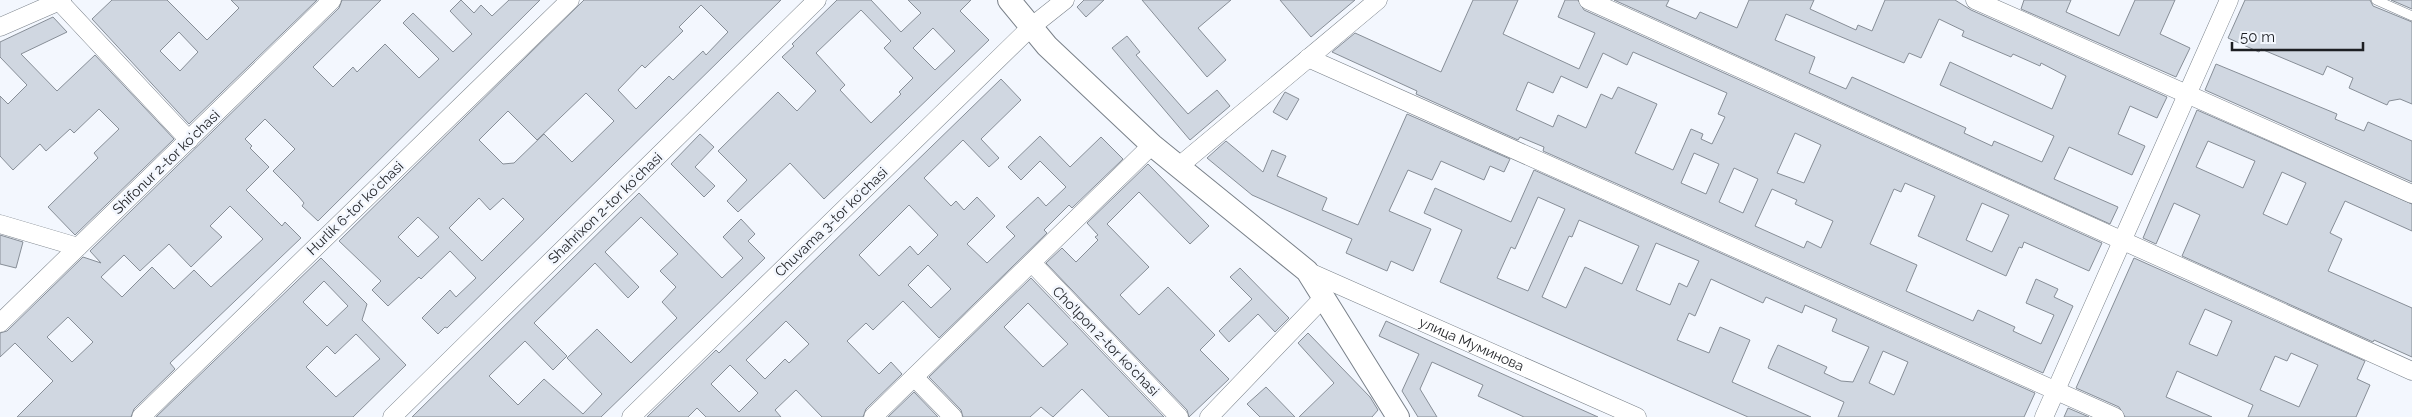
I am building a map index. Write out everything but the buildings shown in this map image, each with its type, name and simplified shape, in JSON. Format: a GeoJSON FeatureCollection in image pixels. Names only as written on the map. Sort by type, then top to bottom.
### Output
{"type":"FeatureCollection","features":[{"type":"Feature","properties":{"kind":"street","name":"Shifonur 2-tor koʻchasi"},"geometry":{"type":"LineString","coordinates":[[0,323],[332,0]]}},
{"type":"Feature","properties":{"kind":"street","name":"Hurlik 6-tor koʻchasi"},"geometry":{"type":"LineString","coordinates":[[141,417],[570,0]]}},
{"type":"Feature","properties":{"kind":"street","name":"Shahrixon 2-tor koʻchasi"},"geometry":{"type":"LineString","coordinates":[[392,417],[817,0]]}},
{"type":"Feature","properties":{"kind":"street"},"geometry":{"type":"LineString","coordinates":[[1009,0],[1031,27],[1152,145],[1307,271],[1398,417]]}},
{"type":"Feature","properties":{"kind":"street","name":"Chuvama 3-tor koʻchasi"},"geometry":{"type":"LineString","coordinates":[[631,417],[1031,27],[1065,0]]}},
{"type":"Feature","properties":{"kind":"street"},"geometry":{"type":"LineString","coordinates":[[1178,167],[1378,0]]}},
{"type":"Feature","properties":{"kind":"street"},"geometry":{"type":"LineString","coordinates":[[1588,0],[2412,371]]}},
{"type":"Feature","properties":{"kind":"street"},"geometry":{"type":"LineString","coordinates":[[1975,0],[2412,194]]}},
{"type":"Feature","properties":{"kind":"street"},"geometry":{"type":"LineString","coordinates":[[2044,417],[2229,0]]}},
{"type":"Feature","properties":{"kind":"street"},"geometry":{"type":"LineString","coordinates":[[0,27],[60,1],[189,140]]}},
{"type":"Feature","properties":{"kind":"street"},"geometry":{"type":"LineString","coordinates":[[1308,58],[2115,417]]}},
{"type":"Feature","properties":{"kind":"street"},"geometry":{"type":"LineString","coordinates":[[873,417],[1033,264],[1152,145]]}},
{"type":"Feature","properties":{"kind":"street"},"geometry":{"type":"LineString","coordinates":[[0,224],[78,247]]}},
{"type":"Feature","properties":{"kind":"street","name":"Cho‘lpon 2-tor koʻchasi"},"geometry":{"type":"LineString","coordinates":[[1033,264],[1179,417]]}},
{"type":"Feature","properties":{"kind":"street","name":"улица Муминова"},"geometry":{"type":"LineString","coordinates":[[1307,271],[1635,417]]}},
{"type":"Feature","properties":{"kind":"street"},"geometry":{"type":"LineString","coordinates":[[1209,417],[1324,297]]}},
{"type":"Feature","properties":{"kind":"street"},"geometry":{"type":"LineString","coordinates":[[914,377],[953,417]]}},
{"type":"Feature","properties":{"kind":"lane"},"geometry":{"type":"LineString","coordinates":[[2376,0],[2412,16]]}}]}
